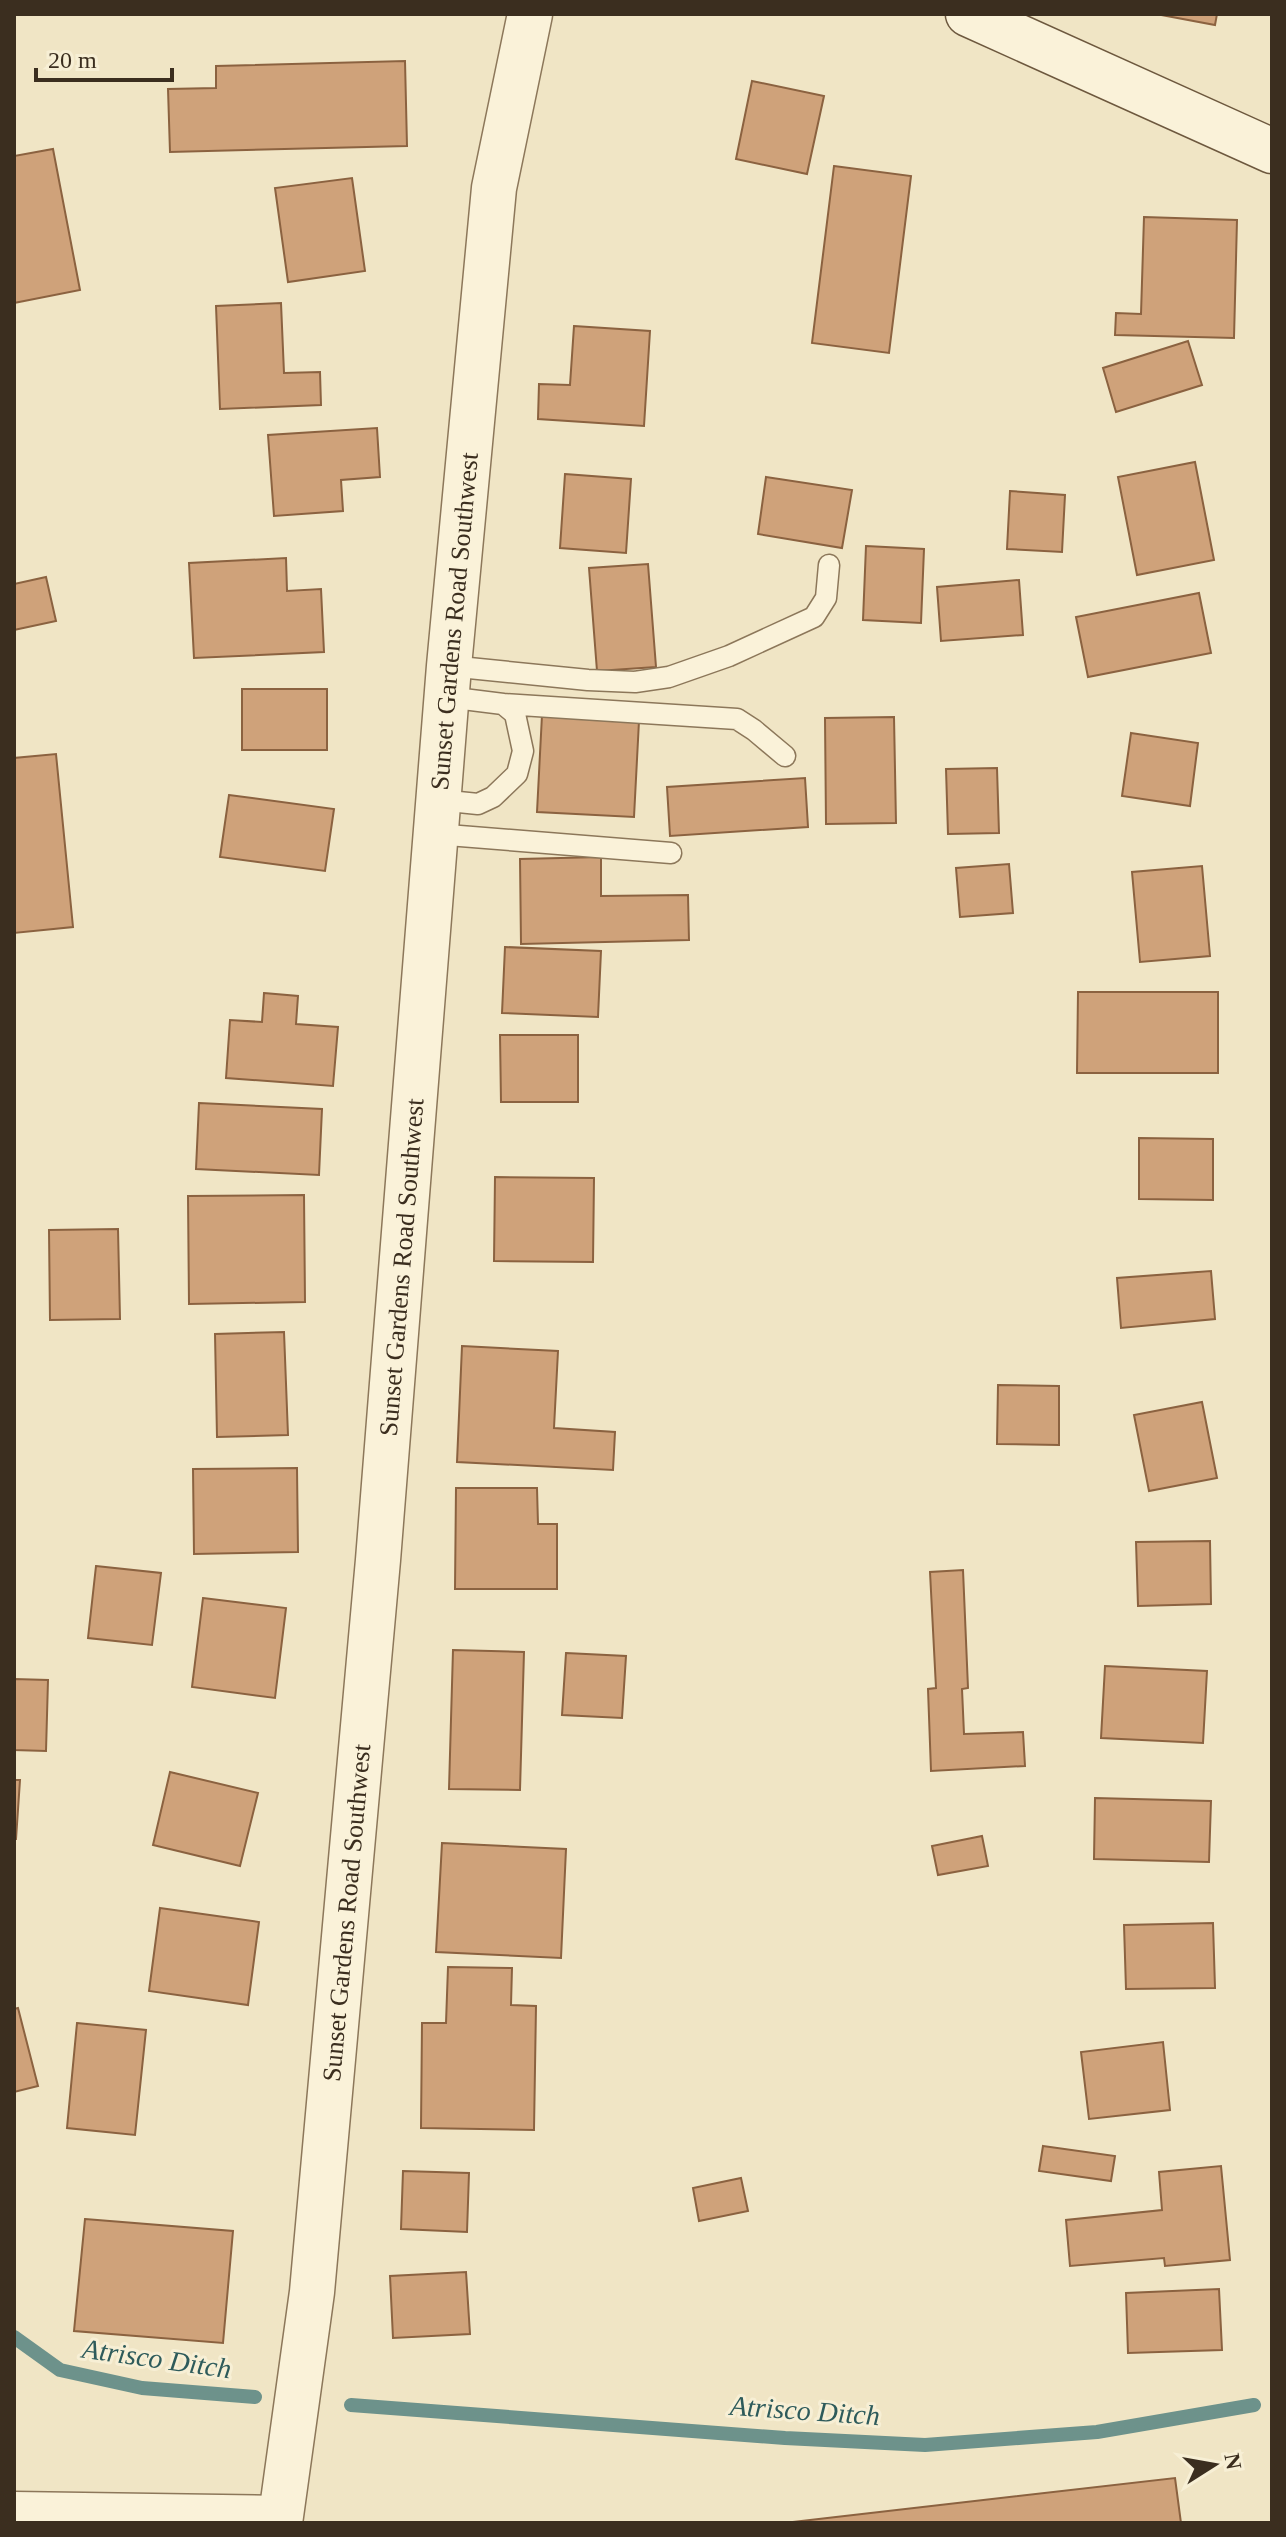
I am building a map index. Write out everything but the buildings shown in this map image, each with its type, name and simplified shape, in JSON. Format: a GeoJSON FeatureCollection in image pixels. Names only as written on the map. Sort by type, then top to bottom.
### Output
{"type":"FeatureCollection","features":[{"type":"Feature","properties":{"kind":"street","name":"Sunset Gardens Road Southwest"},"geometry":{"type":"LineString","coordinates":[[282,2510],[312,2292],[378,1560],[448,682],[494,188],[530,14]]}},
{"type":"Feature","properties":{"kind":"street"},"geometry":{"type":"LineString","coordinates":[[968,14],[1272,151]]}},
{"type":"Feature","properties":{"kind":"street"},"geometry":{"type":"LineString","coordinates":[[14,2512],[282,2510]]}},
{"type":"Feature","properties":{"kind":"lane"},"geometry":{"type":"LineString","coordinates":[[448,682],[635,682],[669,677],[729,656],[814,617],[826,598],[829,565]]}},
{"type":"Feature","properties":{"kind":"lane"},"geometry":{"type":"LineString","coordinates":[[437,817],[478,804],[502,790],[517,774],[523,751],[515,714],[503,704],[448,682]]}},
{"type":"Feature","properties":{"kind":"lane"},"geometry":{"type":"LineString","coordinates":[[503,704],[737,719],[785,756]]}},
{"type":"Feature","properties":{"kind":"lane"},"geometry":{"type":"LineString","coordinates":[[437,817],[671,853]]}},
{"type":"Feature","properties":{"kind":"waterway","name":"Atrisco Ditch"},"geometry":{"type":"LineString","coordinates":[[14,2337],[60,2370],[142,2388],[255,2397]]}},
{"type":"Feature","properties":{"kind":"waterway","name":"Atrisco Ditch"},"geometry":{"type":"LineString","coordinates":[[351,2405],[785,2438],[925,2445],[1097,2432],[1254,2405]]}}]}
